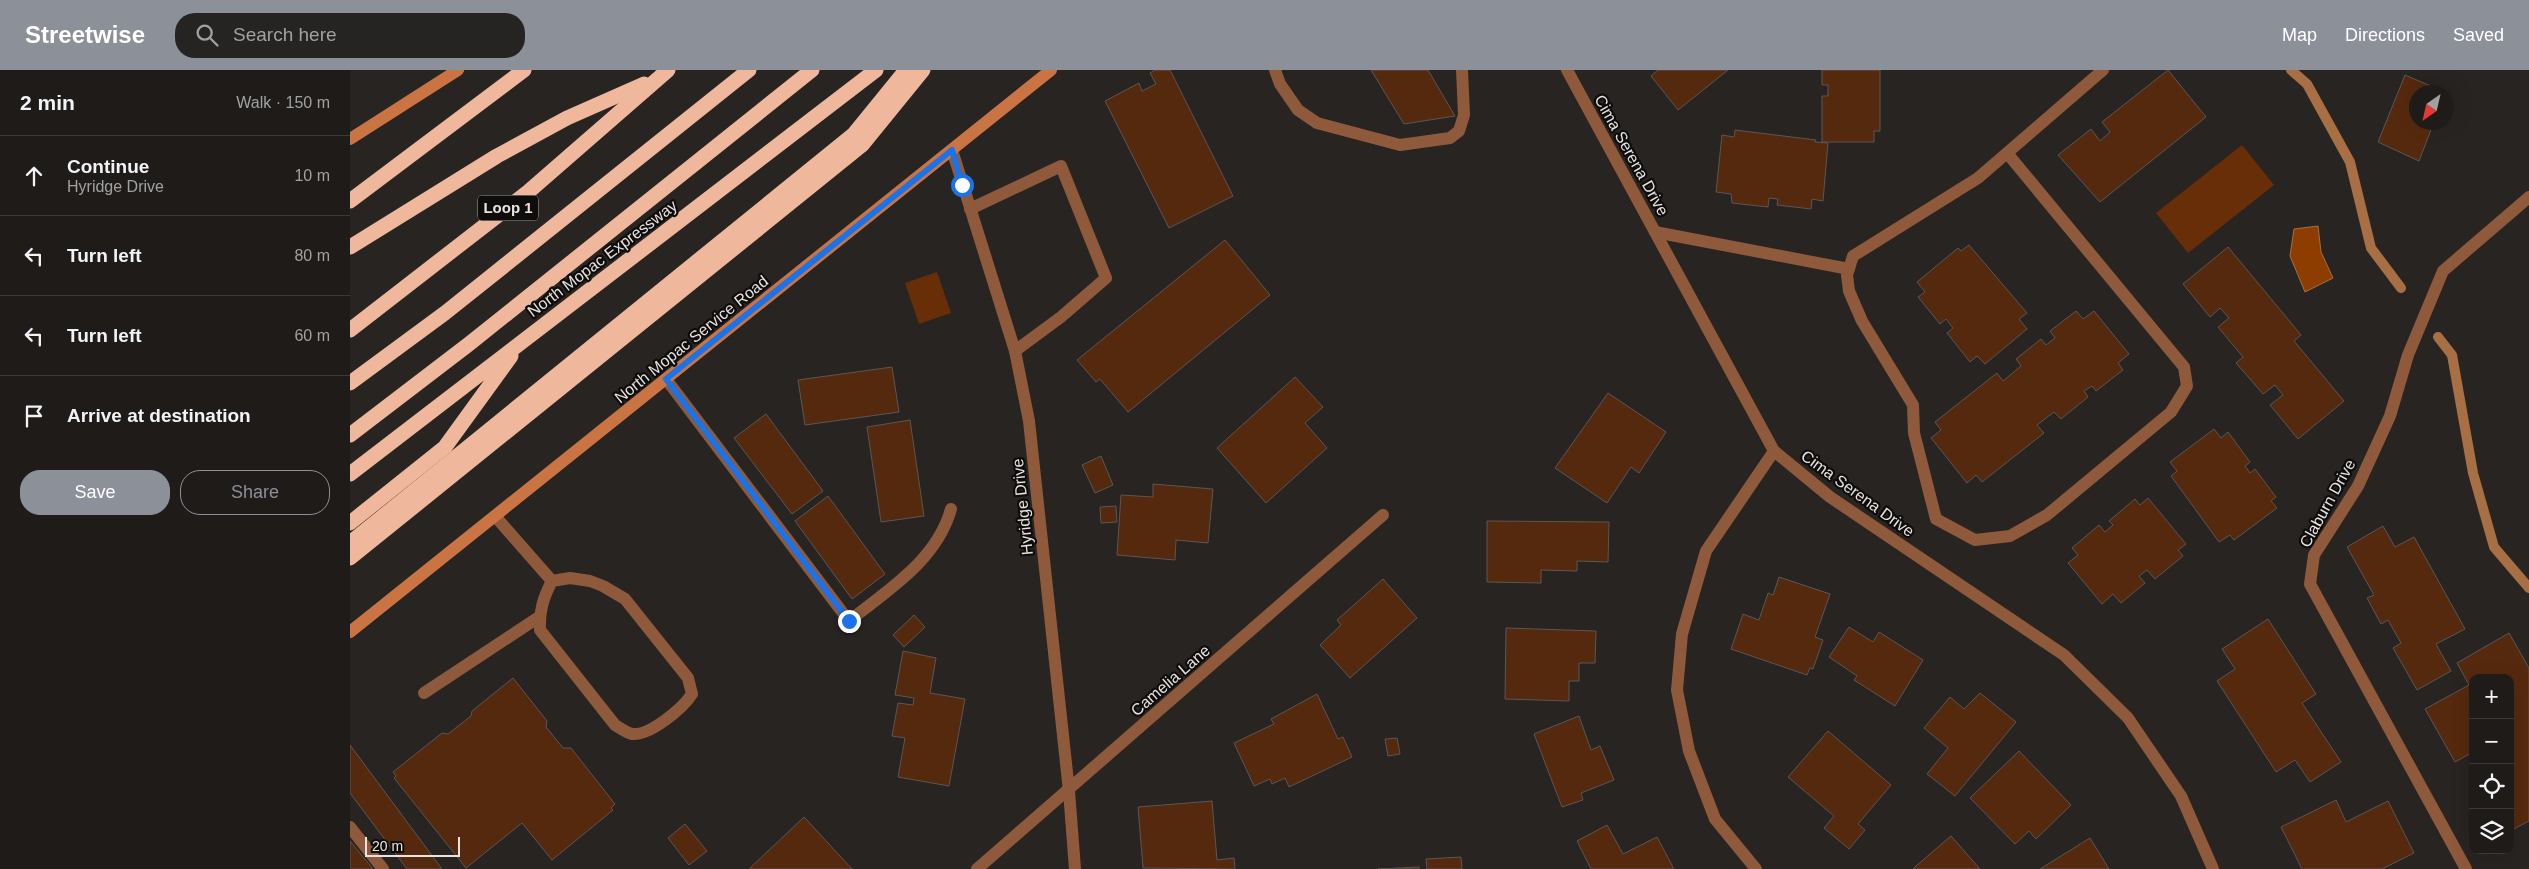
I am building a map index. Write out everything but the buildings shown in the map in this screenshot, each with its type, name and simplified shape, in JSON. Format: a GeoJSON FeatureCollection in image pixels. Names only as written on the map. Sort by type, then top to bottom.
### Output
{"type":"FeatureCollection","features":[{"type":"Feature","properties":{"kind":"highway"},"geometry":{"type":"LineString","coordinates":[[350,201],[524,70]]}},
{"type":"Feature","properties":{"kind":"highway"},"geometry":{"type":"LineString","coordinates":[[350,384],[445,313],[749,70]]}},
{"type":"Feature","properties":{"kind":"highway"},"geometry":{"type":"LineString","coordinates":[[350,435],[469,344],[812,70]]}},
{"type":"Feature","properties":{"kind":"highway","name":"North Mopac Expressway"},"geometry":{"type":"LineString","coordinates":[[350,474],[876,70]]}},
{"type":"Feature","properties":{"kind":"highway"},"geometry":{"type":"LineString","coordinates":[[350,543],[854,134],[906,70]]}},
{"type":"Feature","properties":{"kind":"highway"},"geometry":{"type":"LineString","coordinates":[[350,558],[862,145],[923,70]]}},
{"type":"Feature","properties":{"kind":"highway"},"geometry":{"type":"LineString","coordinates":[[350,247],[497,156],[567,118],[663,74]]}},
{"type":"Feature","properties":{"kind":"highway","name":"Loop 1"},"geometry":{"type":"LineString","coordinates":[[350,330],[528,192],[663,74]]}},
{"type":"Feature","properties":{"kind":"highway"},"geometry":{"type":"LineString","coordinates":[[350,523],[445,447],[521,343]]}},
{"type":"Feature","properties":{"kind":"main road"},"geometry":{"type":"LineString","coordinates":[[350,139],[458,70]]}},
{"type":"Feature","properties":{"kind":"main road","name":"North Mopac Service Road"},"geometry":{"type":"LineString","coordinates":[[350,632],[1051,70]]}},
{"type":"Feature","properties":{"kind":"street"},"geometry":{"type":"LineString","coordinates":[[1275,70],[1280,84],[1298,110],[1317,123],[1400,145],[1450,138],[1459,131],[1464,115],[1462,70]]}},
{"type":"Feature","properties":{"kind":"street","name":"Cima Serena Drive"},"geometry":{"type":"LineString","coordinates":[[1567,70],[1774,451],[1830,497],[2064,656],[2128,718],[2181,796],[2213,869]]}},
{"type":"Feature","properties":{"kind":"street"},"geometry":{"type":"LineString","coordinates":[[2007,153],[2184,367],[2187,386],[2171,412],[2047,515],[2010,536],[1975,540],[1936,519],[1914,433],[1913,405],[1862,321],[1849,291],[1849,269],[1853,256],[1978,178],[2103,70]]}},
{"type":"Feature","properties":{"kind":"street","name":"Hyridge Drive"},"geometry":{"type":"LineString","coordinates":[[952,150],[1015,351],[1029,421],[1076,869]]}},
{"type":"Feature","properties":{"kind":"street"},"geometry":{"type":"LineString","coordinates":[[970,209],[1061,166],[1106,278],[1061,317],[1015,351]]}},
{"type":"Feature","properties":{"kind":"street","name":"Claburn Drive"},"geometry":{"type":"LineString","coordinates":[[2466,869],[2310,584],[2314,554],[2358,486],[2390,416],[2408,354],[2443,271],[2529,197]]}},
{"type":"Feature","properties":{"kind":"street"},"geometry":{"type":"LineString","coordinates":[[1655,232],[1849,269]]}},
{"type":"Feature","properties":{"kind":"street"},"geometry":{"type":"LineString","coordinates":[[666,379],[849,621],[918,565],[947,525],[951,509]]}},
{"type":"Feature","properties":{"kind":"street"},"geometry":{"type":"LineString","coordinates":[[1756,869],[1715,819],[1689,751],[1677,690],[1682,634],[1706,551],[1774,451]]}},
{"type":"Feature","properties":{"kind":"street","name":"Camelia Lane"},"geometry":{"type":"LineString","coordinates":[[977,869],[1069,791],[1383,515]]}},
{"type":"Feature","properties":{"kind":"street"},"geometry":{"type":"LineString","coordinates":[[495,516],[552,582]]}},
{"type":"Feature","properties":{"kind":"street"},"geometry":{"type":"LineString","coordinates":[[570,578],[590,582],[603,586],[625,599],[688,678],[692,694],[684,705],[644,734],[630,734],[615,725],[540,630],[539,617],[544,596],[552,582],[570,578]]}},
{"type":"Feature","properties":{"kind":"street"},"geometry":{"type":"LineString","coordinates":[[424,693],[539,617]]}},
{"type":"Feature","properties":{"kind":"street"},"geometry":{"type":"LineString","coordinates":[[350,827],[383,869]]}},
{"type":"Feature","properties":{"kind":"shaded area"},"geometry":{"type":"Polygon","coordinates":[[[2242,145],[2274,185],[2188,253],[2156,213],[2242,145]]]}},
{"type":"Feature","properties":{"kind":"shaded area"},"geometry":{"type":"Polygon","coordinates":[[[2318,226],[2321,252],[2333,278],[2305,292],[2290,256],[2294,229],[2318,226]]]}},
{"type":"Feature","properties":{"kind":"shaded area"},"geometry":{"type":"Polygon","coordinates":[[[937,272],[951,313],[919,324],[905,283],[937,272]]]}},
{"type":"Feature","properties":{"kind":"waterway"},"geometry":{"type":"LineString","coordinates":[[2291,70],[2307,84],[2350,162],[2371,248],[2401,288]]}},
{"type":"Feature","properties":{"kind":"waterway"},"geometry":{"type":"LineString","coordinates":[[2438,337],[2452,355],[2473,473],[2494,547],[2529,588]]}},
{"type":"Feature","properties":{"kind":"route"},"geometry":{"type":"LineString","coordinates":[[849,621],[666,379],[952,150],[962,185]]}}]}
